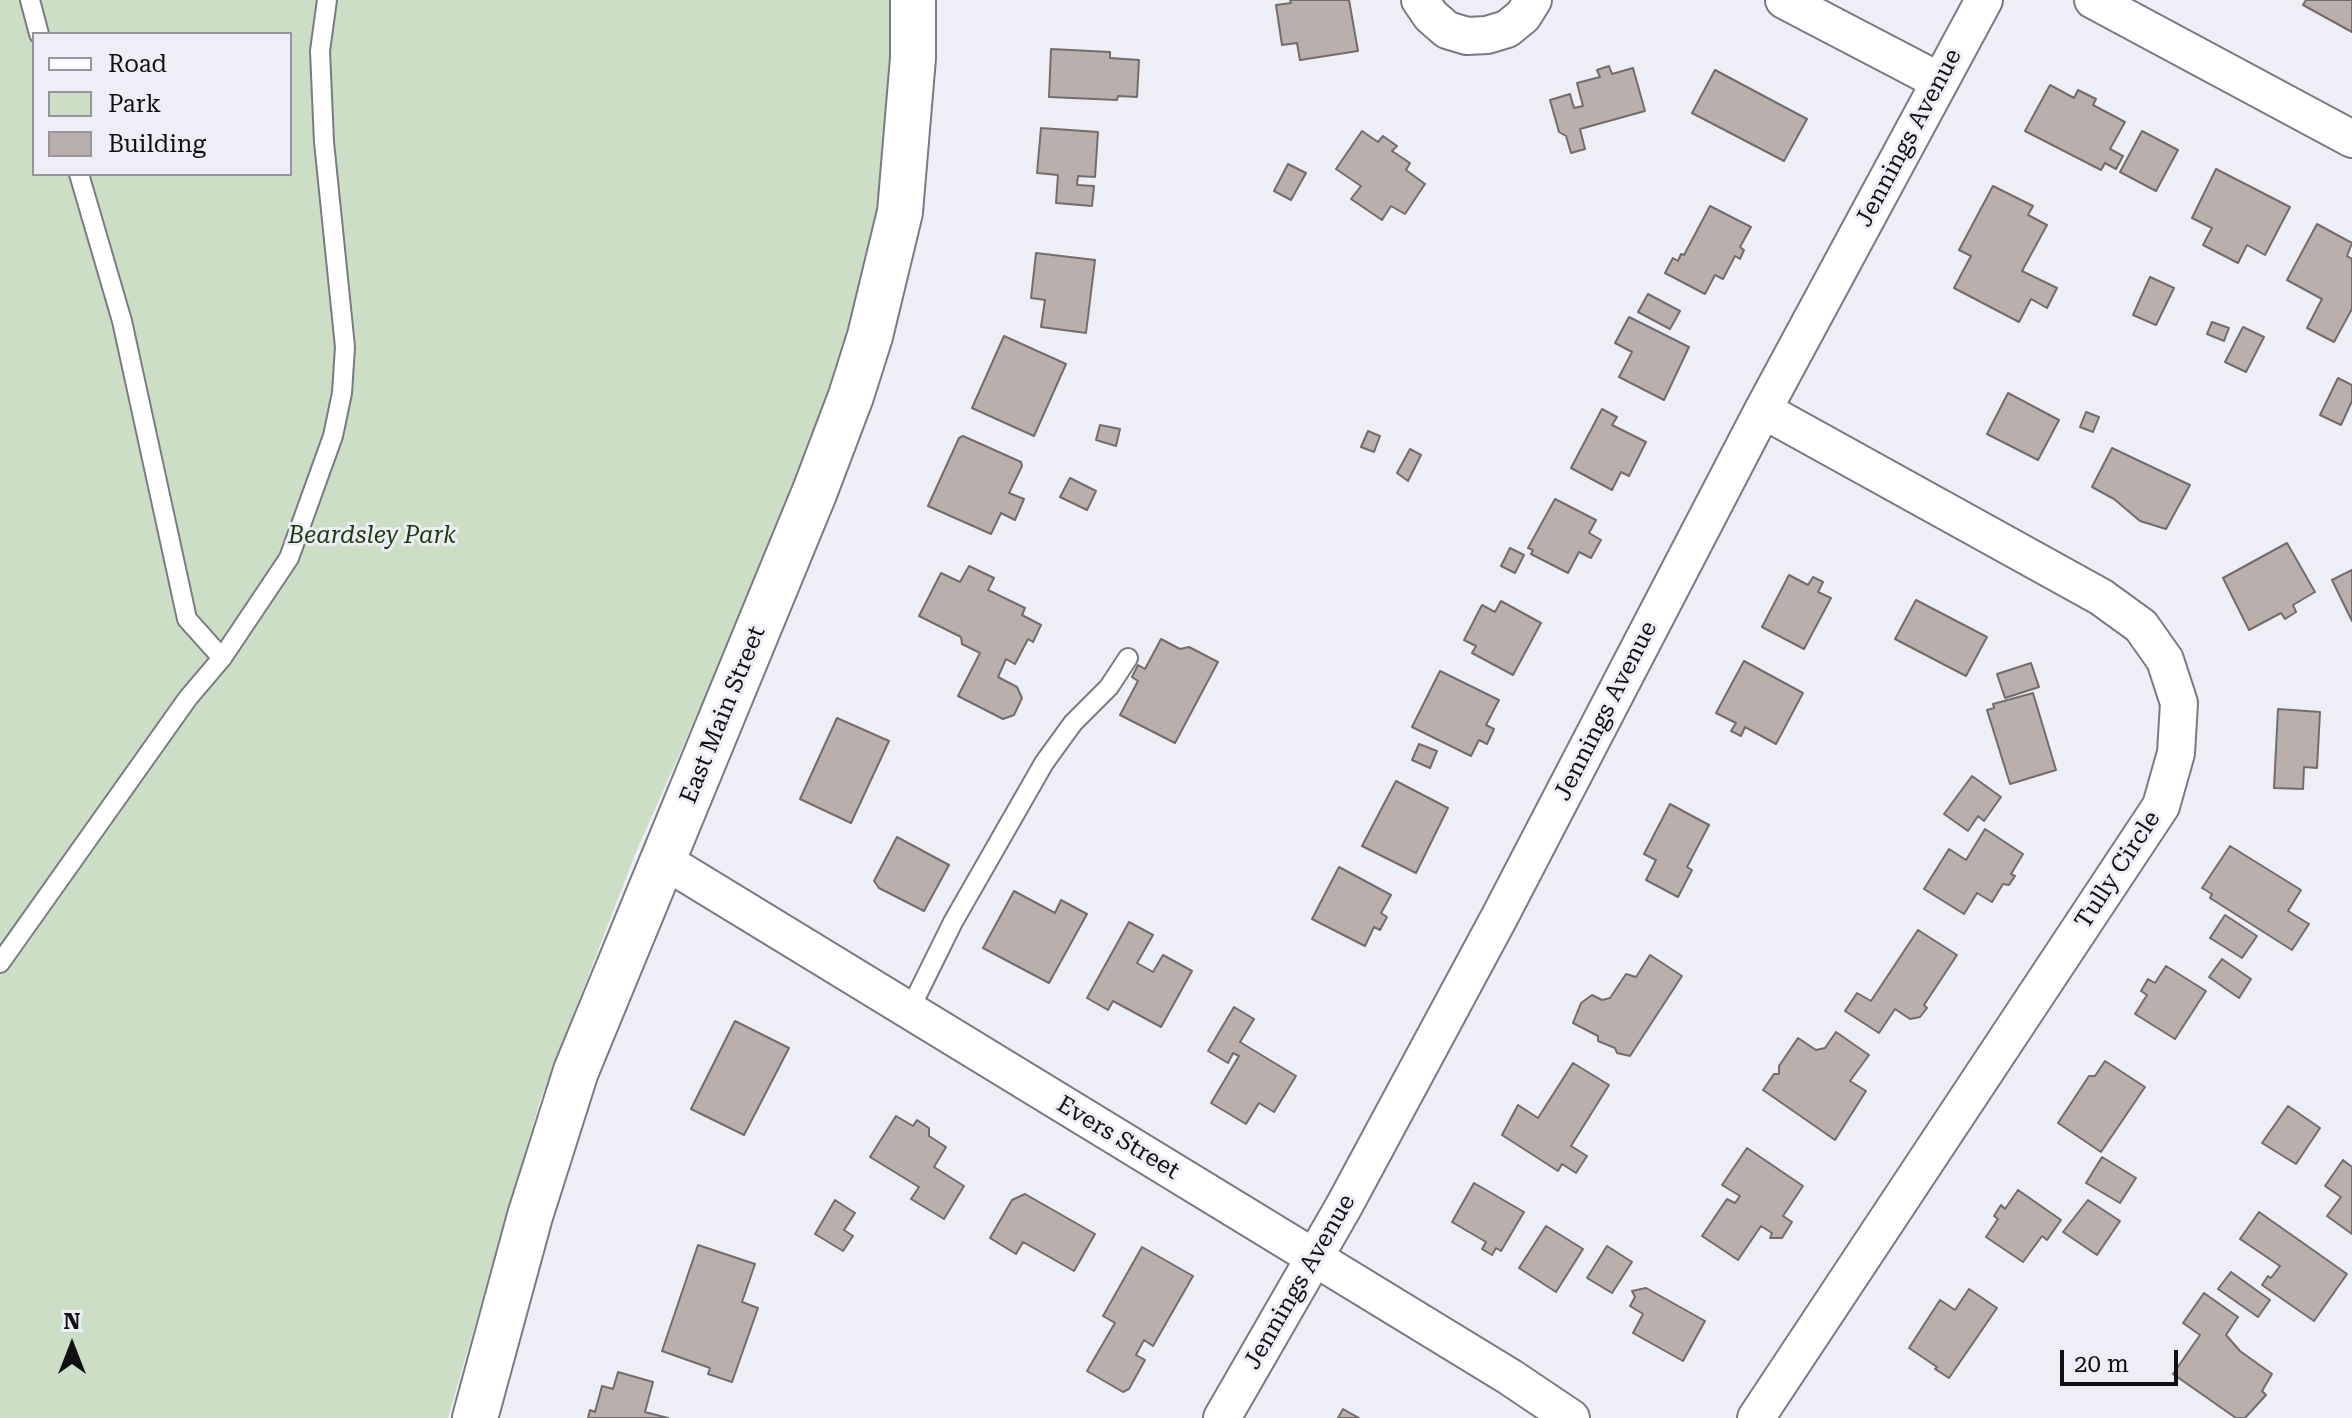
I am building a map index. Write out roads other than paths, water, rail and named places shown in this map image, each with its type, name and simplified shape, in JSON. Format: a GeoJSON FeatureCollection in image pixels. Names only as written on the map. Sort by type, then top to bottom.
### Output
{"type":"FeatureCollection","features":[{"type":"Feature","properties":{"kind":"main road","name":"East Main Street"},"geometry":{"type":"LineString","coordinates":[[475,1418],[530,1216],[571,1085],[815,491],[870,336],[900,212],[913,58],[913,0]]}},
{"type":"Feature","properties":{"kind":"street"},"geometry":{"type":"LineString","coordinates":[[1420,0],[1431,16],[1447,30],[1467,36],[1487,35],[1507,29],[1523,16],[1533,0]]}},
{"type":"Feature","properties":{"kind":"street"},"geometry":{"type":"LineString","coordinates":[[1784,0],[1939,81]]}},
{"type":"Feature","properties":{"kind":"street","name":"Jennings Avenue"},"geometry":{"type":"LineString","coordinates":[[1222,1418],[1316,1259],[1500,916],[1763,410],[1984,0]]}},
{"type":"Feature","properties":{"kind":"street"},"geometry":{"type":"LineString","coordinates":[[2093,0],[2352,139]]}},
{"type":"Feature","properties":{"kind":"street","name":"Tully Circle"},"geometry":{"type":"LineString","coordinates":[[1756,1418],[2161,806],[2176,753],[2179,703],[2165,660],[2141,626],[2101,597],[1763,410]]}},
{"type":"Feature","properties":{"kind":"street","name":"Evers Street"},"geometry":{"type":"LineString","coordinates":[[663,860],[1510,1377],[1571,1418]]}},
{"type":"Feature","properties":{"kind":"lane"},"geometry":{"type":"LineString","coordinates":[[30,0],[38,32]]}},
{"type":"Feature","properties":{"kind":"lane"},"geometry":{"type":"LineString","coordinates":[[0,963],[188,698],[222,658],[289,558],[333,436],[342,393],[345,347],[324,142],[320,51],[327,0]]}},
{"type":"Feature","properties":{"kind":"lane"},"geometry":{"type":"LineString","coordinates":[[80,176],[122,321],[187,619],[222,658]]}},
{"type":"Feature","properties":{"kind":"lane"},"geometry":{"type":"LineString","coordinates":[[909,1011],[953,922],[1044,763],[1073,723],[1109,687],[1128,658]]}},
{"type":"Feature","properties":{"kind":"park label","name":"Beardsley Park"},"geometry":{"type":"Point","coordinates":[372,536]}}]}
